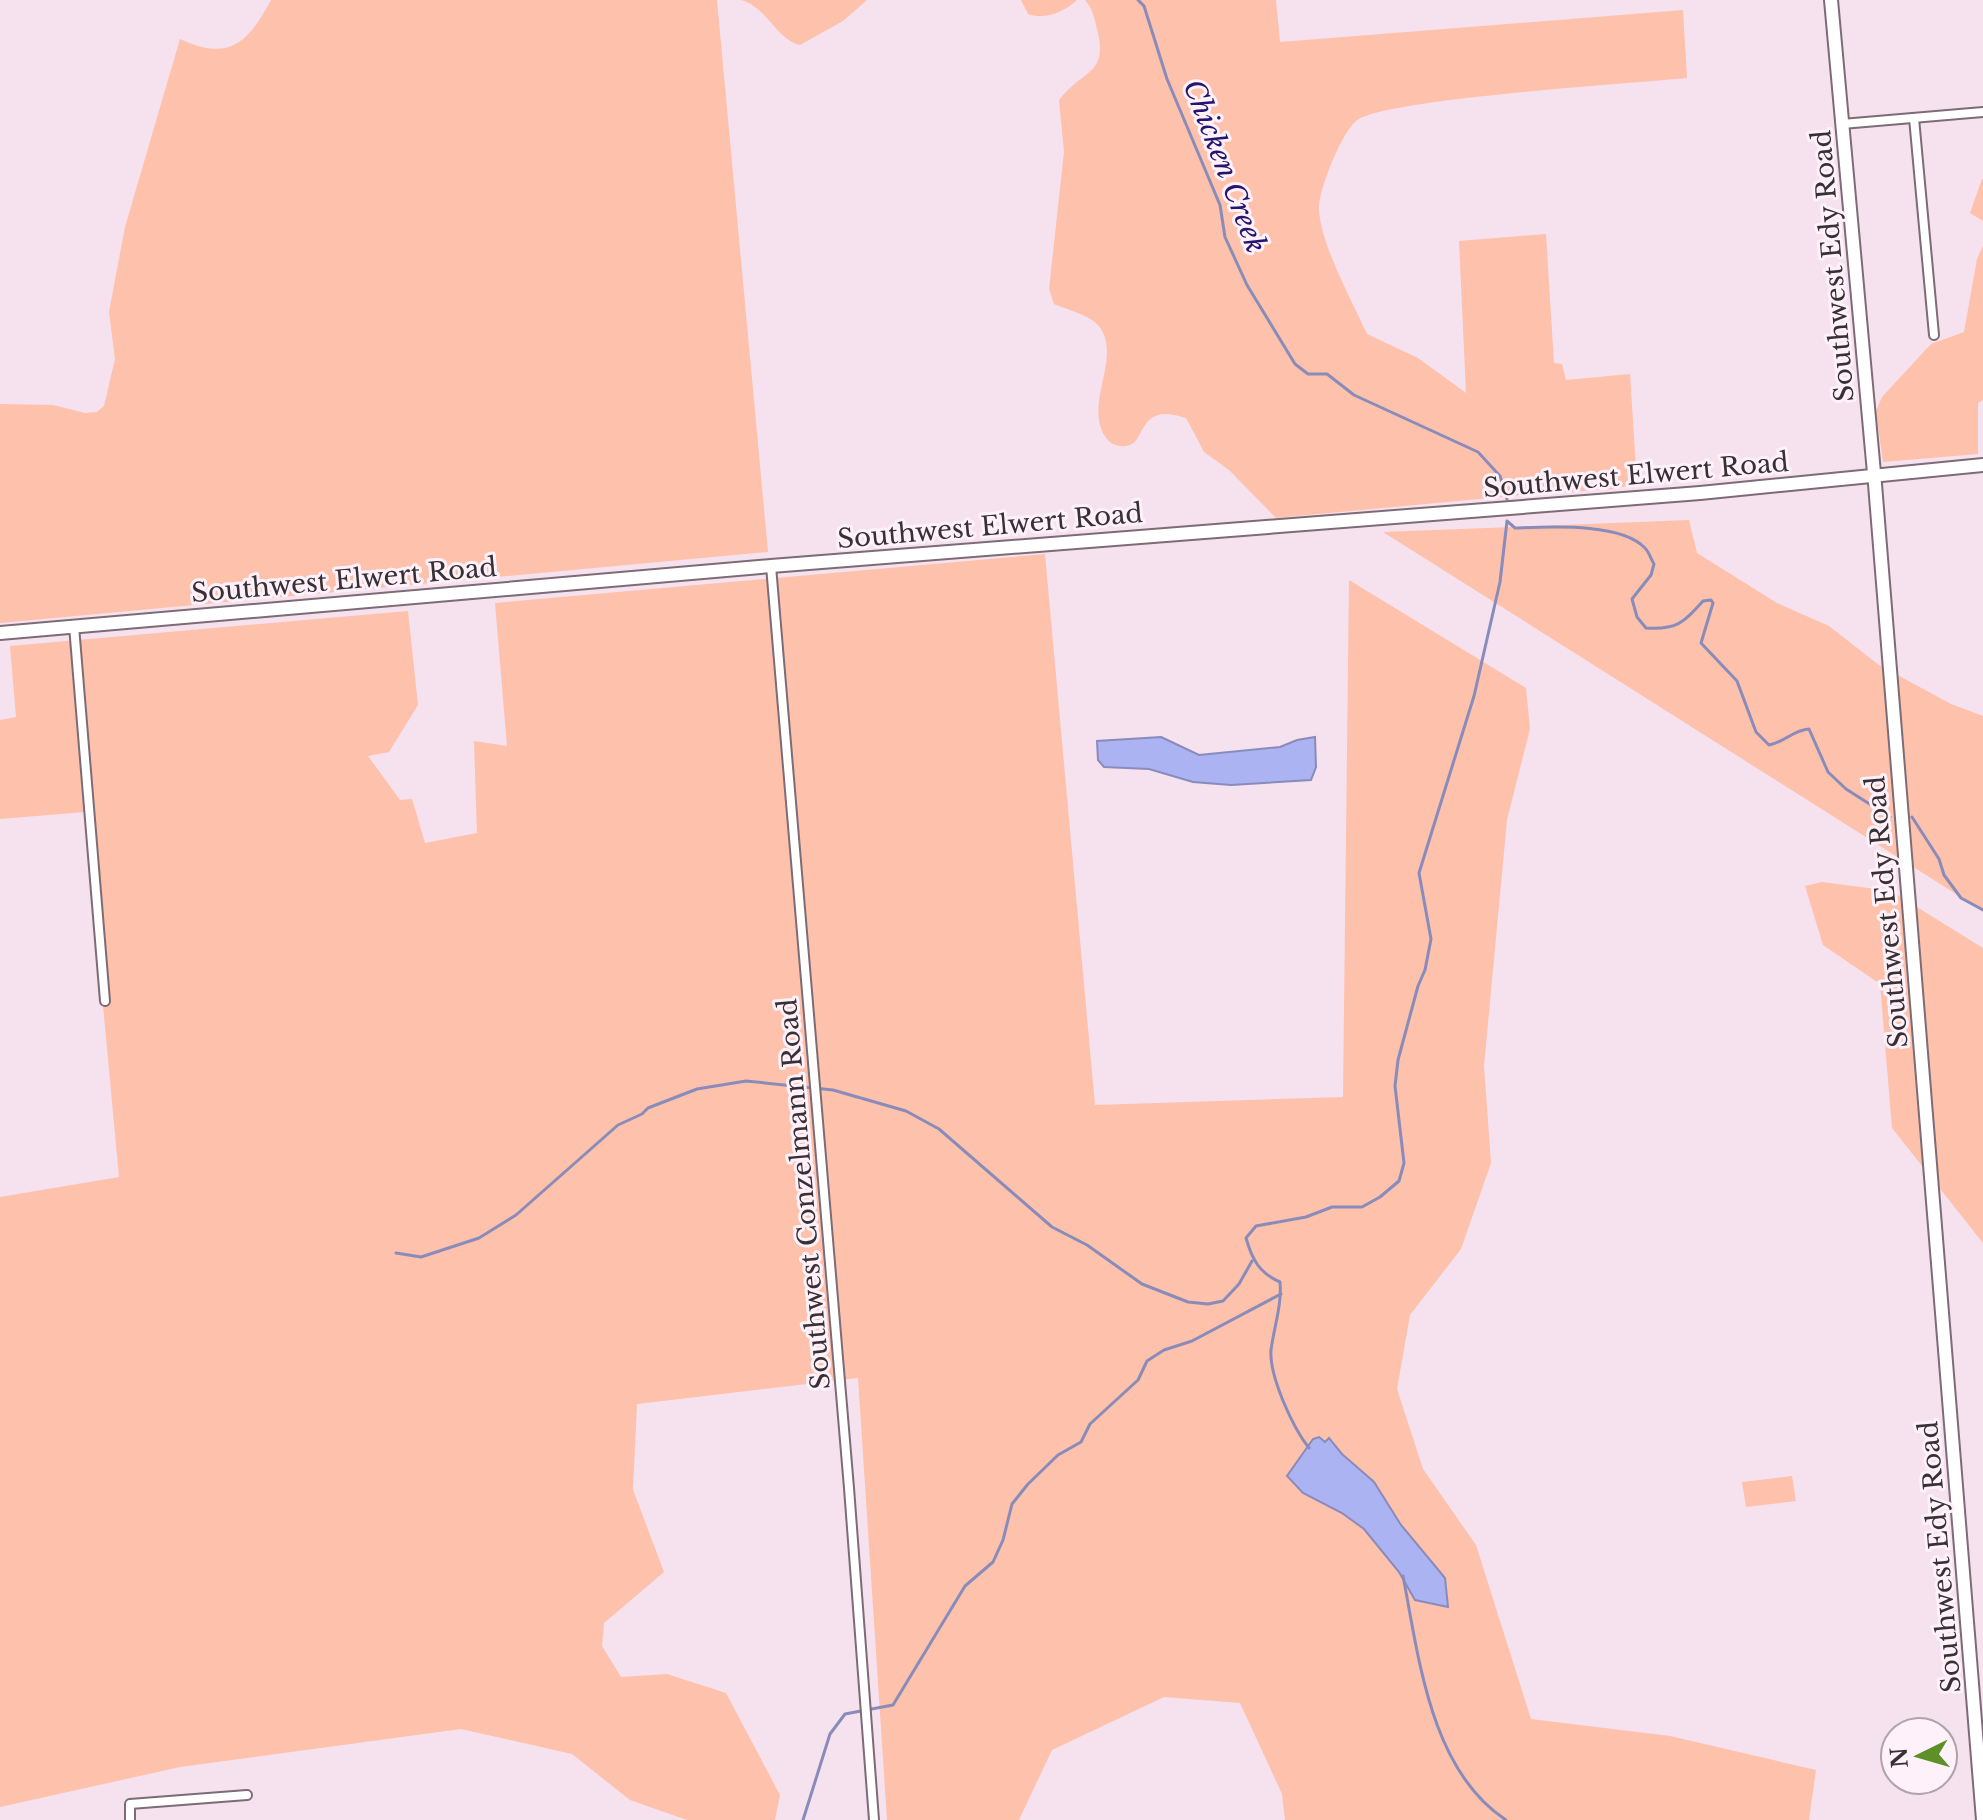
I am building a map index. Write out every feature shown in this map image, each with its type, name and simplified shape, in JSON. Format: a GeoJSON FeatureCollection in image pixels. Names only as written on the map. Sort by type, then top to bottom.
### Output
{"type":"FeatureCollection","features":[{"type":"Feature","properties":{"kind":"main road","name":"Southwest Edy Road"},"geometry":{"type":"LineString","coordinates":[[1831,0],[1874,476],[1983,1820]]}},
{"type":"Feature","properties":{"kind":"main road","name":"Southwest Elwert Road"},"geometry":{"type":"LineString","coordinates":[[0,633],[771,566],[1614,500],[1983,465]]}},
{"type":"Feature","properties":{"kind":"street"},"geometry":{"type":"LineString","coordinates":[[1842,124],[1983,112]]}},
{"type":"Feature","properties":{"kind":"street"},"geometry":{"type":"LineString","coordinates":[[1914,118],[1934,335]]}},
{"type":"Feature","properties":{"kind":"street","name":"Southwest Conzelmann Road"},"geometry":{"type":"LineString","coordinates":[[771,566],[874,1820]]}},
{"type":"Feature","properties":{"kind":"street"},"geometry":{"type":"LineString","coordinates":[[74,626],[105,1001]]}},
{"type":"Feature","properties":{"kind":"street"},"geometry":{"type":"LineString","coordinates":[[130,1820],[130,1804],[247,1795]]}},
{"type":"Feature","properties":{"kind":"shaded area"},"geometry":{"type":"Polygon","coordinates":[[[271,0],[717,0],[768,552],[0,623],[0,404],[53,405],[85,413],[97,412],[104,406],[115,359],[109,312],[125,227],[180,39],[212,49],[235,44],[254,27],[271,0]]]}},
{"type":"Feature","properties":{"kind":"shaded area"},"geometry":{"type":"Polygon","coordinates":[[[741,0],[867,0],[843,21],[800,45],[784,36],[758,9],[741,0]]]}},
{"type":"Feature","properties":{"kind":"shaded area"},"geometry":{"type":"Polygon","coordinates":[[[1021,0],[1077,0],[1060,11],[1041,16],[1028,14],[1021,0]]]}},
{"type":"Feature","properties":{"kind":"shaded area"},"geometry":{"type":"Polygon","coordinates":[[[1085,0],[1276,0],[1280,42],[1683,10],[1687,78],[1458,99],[1375,113],[1356,121],[1337,150],[1326,177],[1319,210],[1325,240],[1367,334],[1418,358],[1466,393],[1459,241],[1546,234],[1554,363],[1562,364],[1566,380],[1630,374],[1637,484],[1613,489],[1276,518],[1229,470],[1204,452],[1186,418],[1168,414],[1156,416],[1127,446],[1110,442],[1099,420],[1107,350],[1105,337],[1094,321],[1054,304],[1049,289],[1064,152],[1059,100],[1092,70],[1100,55],[1095,21],[1085,0]]]}},
{"type":"Feature","properties":{"kind":"shaded area"},"geometry":{"type":"Polygon","coordinates":[[[1983,179],[1983,221],[1970,213],[1983,179]]]}},
{"type":"Feature","properties":{"kind":"shaded area"},"geometry":{"type":"Polygon","coordinates":[[[1983,246],[1983,400],[1978,403],[1978,454],[1883,462],[1876,411],[1882,397],[1931,344],[1964,332],[1977,259],[1983,246]]]}},
{"type":"Feature","properties":{"kind":"shaded area"},"geometry":{"type":"Polygon","coordinates":[[[1689,520],[1697,553],[1777,603],[1829,626],[1879,665],[1951,704],[1983,716],[1983,911],[1383,532],[1689,520]]]}},
{"type":"Feature","properties":{"kind":"shaded area"},"geometry":{"type":"Polygon","coordinates":[[[1045,554],[1095,1105],[1343,1097],[1349,580],[1526,688],[1530,729],[1507,820],[1484,1066],[1491,1163],[1461,1249],[1410,1315],[1397,1389],[1423,1469],[1476,1545],[1531,1719],[1670,1736],[1816,1770],[1809,1820],[1285,1820],[1282,1794],[1240,1703],[1164,1697],[1052,1750],[1019,1820],[887,1820],[858,1378],[637,1404],[633,1490],[664,1572],[604,1623],[602,1646],[621,1677],[667,1674],[726,1693],[780,1795],[775,1820],[687,1820],[630,1800],[572,1754],[461,1729],[180,1767],[0,1807],[0,1197],[119,1177],[85,812],[0,819],[0,720],[16,717],[10,646],[408,611],[418,705],[389,752],[368,756],[400,800],[412,799],[425,843],[477,833],[474,741],[507,746],[495,603],[1045,554]]]}},
{"type":"Feature","properties":{"kind":"shaded area"},"geometry":{"type":"Polygon","coordinates":[[[1822,882],[1891,891],[1983,948],[1983,1243],[1892,1128],[1880,984],[1823,945],[1805,886],[1822,882]]]}},
{"type":"Feature","properties":{"kind":"shaded area"},"geometry":{"type":"Polygon","coordinates":[[[1792,1476],[1796,1501],[1746,1507],[1742,1482],[1792,1476]]]}},
{"type":"Feature","properties":{"kind":"water"},"geometry":{"type":"Polygon","coordinates":[[[1161,737],[1199,755],[1280,747],[1315,737],[1316,767],[1311,780],[1231,785],[1193,782],[1149,769],[1104,767],[1098,760],[1097,741],[1161,737]]]}},
{"type":"Feature","properties":{"kind":"water"},"geometry":{"type":"Polygon","coordinates":[[[1319,1437],[1325,1442],[1329,1438],[1374,1482],[1401,1525],[1445,1578],[1448,1607],[1415,1600],[1399,1572],[1364,1529],[1342,1513],[1303,1493],[1287,1476],[1313,1439],[1319,1437]]]}},
{"type":"Feature","properties":{"kind":"waterway","name":"Chicken Creek"},"geometry":{"type":"LineString","coordinates":[[1138,0],[1144,6],[1167,79],[1220,205],[1225,237],[1247,285],[1295,364],[1308,374],[1327,374],[1354,395],[1478,452],[1500,476],[1507,499]]}},
{"type":"Feature","properties":{"kind":"waterway"},"geometry":{"type":"LineString","coordinates":[[1309,1448],[1283,1401],[1271,1361],[1280,1282],[1257,1264],[1246,1238],[1256,1226],[1306,1217],[1332,1207],[1362,1207],[1399,1181],[1404,1163],[1395,1086],[1398,1060],[1431,939],[1419,873],[1474,696],[1500,582],[1507,521],[1515,528],[1602,530],[1634,540],[1645,548],[1654,564],[1651,575],[1632,599],[1637,617],[1646,628],[1679,624],[1703,601],[1711,600],[1713,603],[1701,643],[1737,681],[1756,732],[1769,745],[1809,729],[1828,772],[1846,789],[1890,817]]}},
{"type":"Feature","properties":{"kind":"waterway","name":"Chicken Creek"},"geometry":{"type":"LineString","coordinates":[[1912,817],[1939,859],[1944,875],[1961,898],[1983,910]]}},
{"type":"Feature","properties":{"kind":"waterway"},"geometry":{"type":"LineString","coordinates":[[396,1253],[421,1257],[479,1238],[516,1215],[618,1125],[648,1108],[697,1089],[746,1081],[833,1090],[906,1111],[939,1129],[1052,1227],[1087,1245],[1142,1284],[1188,1302],[1208,1304],[1223,1301],[1239,1284],[1252,1261]]}},
{"type":"Feature","properties":{"kind":"waterway"},"geometry":{"type":"LineString","coordinates":[[803,1820],[830,1734],[845,1714],[893,1705],[965,1586],[993,1562],[1003,1540],[1012,1504],[1028,1484],[1058,1455],[1081,1442],[1090,1424],[1138,1380],[1147,1361],[1281,1294]]}},
{"type":"Feature","properties":{"kind":"waterway"},"geometry":{"type":"LineString","coordinates":[[1403,1576],[1423,1676],[1444,1742],[1460,1772],[1480,1799],[1506,1820]]}}]}
